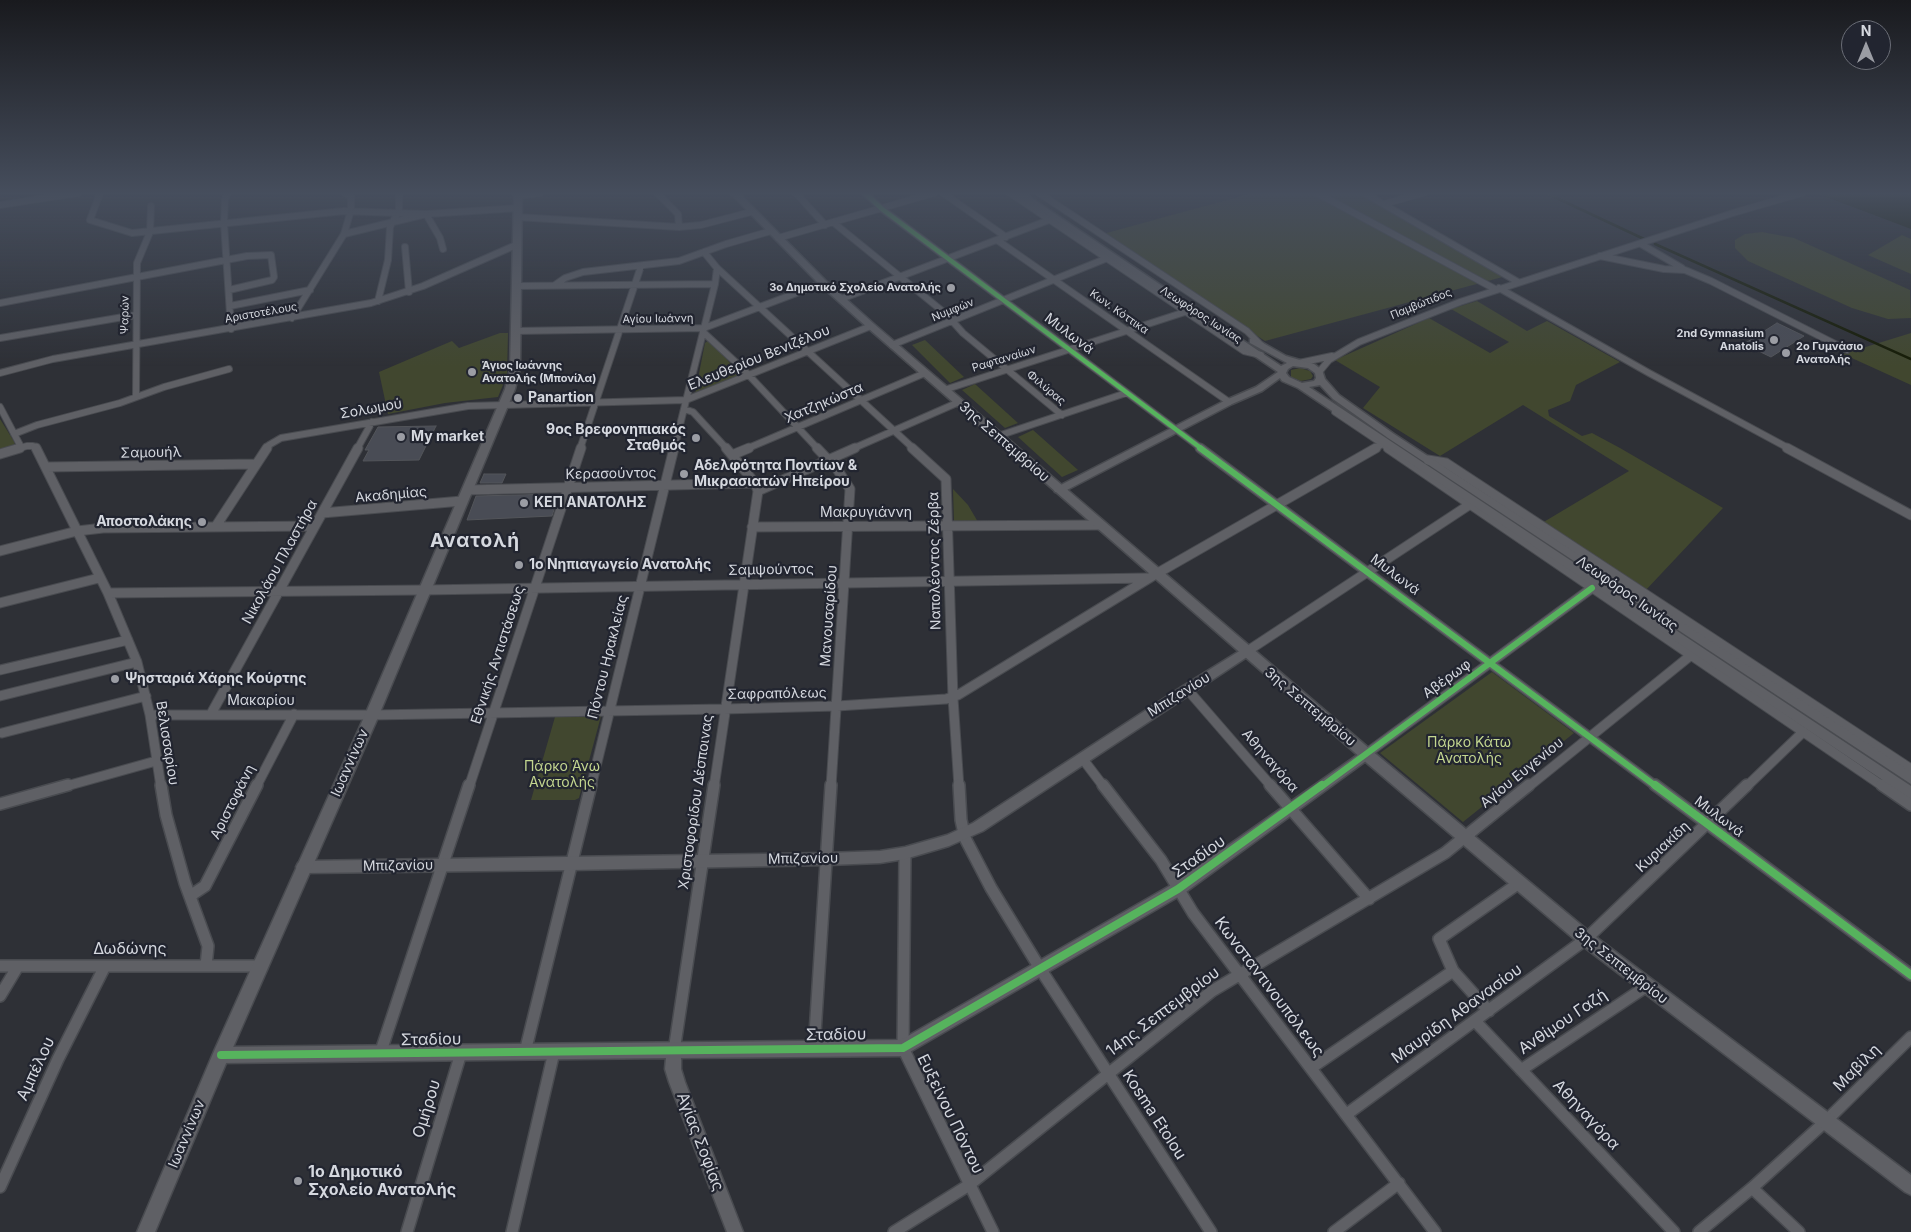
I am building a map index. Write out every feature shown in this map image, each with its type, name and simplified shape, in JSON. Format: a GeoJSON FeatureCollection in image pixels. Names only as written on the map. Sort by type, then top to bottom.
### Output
{"type":"FeatureCollection","features":[{"type":"Feature","properties":{"kind":"main road","name":"Ιωαννίνων"},"geometry":{"type":"LineString","coordinates":[[146,1232],[221,1056],[372,715],[504,404],[515,369],[516,250]]}},
{"type":"Feature","properties":{"kind":"main road","name":"3ης Σεπτεμβρίου"},"geometry":{"type":"LineString","coordinates":[[790,250],[892,345],[1100,525],[1152,576],[1246,652],[1586,939],[1911,1186]]}},
{"type":"Feature","properties":{"kind":"street","name":"Ψαρών"},"geometry":{"type":"LineString","coordinates":[[136,397],[136,279],[137,260],[141,250]]}},
{"type":"Feature","properties":{"kind":"street"},"geometry":{"type":"LineString","coordinates":[[226,250],[231,329]]}},
{"type":"Feature","properties":{"kind":"street"},"geometry":{"type":"LineString","coordinates":[[292,318],[334,250]]}},
{"type":"Feature","properties":{"kind":"street"},"geometry":{"type":"LineString","coordinates":[[378,302],[388,264],[389,250]]}},
{"type":"Feature","properties":{"kind":"street"},"geometry":{"type":"LineString","coordinates":[[405,250],[409,292]]}},
{"type":"Feature","properties":{"kind":"street","name":"Αριστοτέλους"},"geometry":{"type":"LineString","coordinates":[[0,373],[46,360],[378,302],[409,292],[503,250]]}},
{"type":"Feature","properties":{"kind":"street"},"geometry":{"type":"LineString","coordinates":[[555,285],[565,278],[583,272],[673,262],[710,250]]}},
{"type":"Feature","properties":{"kind":"street","name":"Φιλύρας"},"geometry":{"type":"LineString","coordinates":[[868,250],[946,314],[1062,415]]}},
{"type":"Feature","properties":{"kind":"street","name":"Μυλωνά"},"geometry":{"type":"LineString","coordinates":[[939,250],[1068,350],[1911,975]]}},
{"type":"Feature","properties":{"kind":"street"},"geometry":{"type":"LineString","coordinates":[[841,299],[969,250]]}},
{"type":"Feature","properties":{"kind":"street","name":"Κων. Κόττικα"},"geometry":{"type":"LineString","coordinates":[[1012,250],[1228,402]]}},
{"type":"Feature","properties":{"kind":"street"},"geometry":{"type":"LineString","coordinates":[[1092,250],[1244,351],[1262,356]]}},
{"type":"Feature","properties":{"kind":"street","name":"Λεωφόρος Ιωνίας"},"geometry":{"type":"LineString","coordinates":[[1104,250],[1277,365],[1285,379],[1329,403],[1911,793]]}},
{"type":"Feature","properties":{"kind":"street","name":"Λεωφόρος Ιωνίας"},"geometry":{"type":"LineString","coordinates":[[1117,250],[1262,346],[1297,364],[1310,366],[1336,398],[1911,778]]}},
{"type":"Feature","properties":{"kind":"street"},"geometry":{"type":"LineString","coordinates":[[1126,250],[1247,331],[1262,346]]}},
{"type":"Feature","properties":{"kind":"street"},"geometry":{"type":"LineString","coordinates":[[1426,250],[1911,515]]}},
{"type":"Feature","properties":{"kind":"street"},"geometry":{"type":"LineString","coordinates":[[1464,250],[1518,282]]}},
{"type":"Feature","properties":{"kind":"street","name":"Παμβώτιδος"},"geometry":{"type":"LineString","coordinates":[[1319,376],[1322,366],[1359,342],[1497,288],[1617,250]]}},
{"type":"Feature","properties":{"kind":"street"},"geometry":{"type":"LineString","coordinates":[[1652,250],[1685,270],[1711,281],[1847,350]]}},
{"type":"Feature","properties":{"kind":"street","name":"Ναπολέοντος Ζέρβα"},"geometry":{"type":"LineString","coordinates":[[704,252],[717,268],[946,479],[953,698],[964,834]]}},
{"type":"Feature","properties":{"kind":"street"},"geometry":{"type":"LineString","coordinates":[[0,303],[136,279],[227,260],[270,254],[274,277],[271,280],[229,290]]}},
{"type":"Feature","properties":{"kind":"street"},"geometry":{"type":"LineString","coordinates":[[1597,256],[1685,270]]}},
{"type":"Feature","properties":{"kind":"street","name":"Νυμφών"},"geometry":{"type":"LineString","coordinates":[[892,345],[1104,259]]}},
{"type":"Feature","properties":{"kind":"street","name":"Εθνικής Αντιστάσεως"},"geometry":{"type":"LineString","coordinates":[[380,1054],[641,266]]}},
{"type":"Feature","properties":{"kind":"street","name":"Πόντου Ηρακλείας"},"geometry":{"type":"LineString","coordinates":[[525,1052],[715,284],[717,268]]}},
{"type":"Feature","properties":{"kind":"street","name":"Αγίου Ιωάννη"},"geometry":{"type":"LineString","coordinates":[[515,331],[703,330],[824,283]]}},
{"type":"Feature","properties":{"kind":"street"},"geometry":{"type":"LineString","coordinates":[[516,286],[715,284]]}},
{"type":"Feature","properties":{"kind":"street"},"geometry":{"type":"LineString","coordinates":[[230,306],[310,290]]}},
{"type":"Feature","properties":{"kind":"street","name":"Ραφταναίων"},"geometry":{"type":"LineString","coordinates":[[944,390],[1006,368],[1186,312]]}},
{"type":"Feature","properties":{"kind":"street"},"geometry":{"type":"LineString","coordinates":[[0,338],[135,315]]}},
{"type":"Feature","properties":{"kind":"street","name":"Ελευθερίου Βενιζέλου"},"geometry":{"type":"LineString","coordinates":[[504,404],[596,402],[685,405],[748,375],[871,326]]}},
{"type":"Feature","properties":{"kind":"street","name":"Μανουσαρίδου"},"geometry":{"type":"LineString","coordinates":[[703,330],[829,460],[845,478],[850,489],[828,859],[814,1049]]}},
{"type":"Feature","properties":{"kind":"street","name":"Παμβώτιδος"},"geometry":{"type":"LineString","coordinates":[[1297,364],[1338,354]]}},
{"type":"Feature","properties":{"kind":"street"},"geometry":{"type":"LineString","coordinates":[[1059,490],[1228,402],[1259,389],[1282,372],[1286,366],[1297,364]]}},
{"type":"Feature","properties":{"kind":"street"},"geometry":{"type":"LineString","coordinates":[[14,434],[32,426],[229,369]]}},
{"type":"Feature","properties":{"kind":"street","name":"Χατζηκώστα"},"geometry":{"type":"LineString","coordinates":[[732,455],[925,373]]}},
{"type":"Feature","properties":{"kind":"street"},"geometry":{"type":"LineString","coordinates":[[1259,389],[1313,385],[1319,376]]}},
{"type":"Feature","properties":{"kind":"street"},"geometry":{"type":"LineString","coordinates":[[998,436],[1126,393]]}},
{"type":"Feature","properties":{"kind":"street","name":"Κερασούντος"},"geometry":{"type":"LineString","coordinates":[[464,496],[567,488],[757,487],[829,460],[959,402]]}},
{"type":"Feature","properties":{"kind":"street","name":"Λεωφόρος Ιωνίας"},"geometry":{"type":"LineString","coordinates":[[1329,403],[1337,414],[1911,806]]}},
{"type":"Feature","properties":{"kind":"street","name":"Σολωμού"},"geometry":{"type":"LineString","coordinates":[[216,526],[268,445],[276,440],[450,408],[504,404]]}},
{"type":"Feature","properties":{"kind":"street"},"geometry":{"type":"LineString","coordinates":[[685,405],[732,455],[757,487]]}},
{"type":"Feature","properties":{"kind":"street"},"geometry":{"type":"LineString","coordinates":[[0,407],[21,447],[0,454]]}},
{"type":"Feature","properties":{"kind":"street","name":"Νικολάου Πλαστήρα"},"geometry":{"type":"LineString","coordinates":[[211,714],[372,422]]}},
{"type":"Feature","properties":{"kind":"street","name":"Σαφραπόλεως"},"geometry":{"type":"LineString","coordinates":[[372,715],[837,706],[953,698],[1152,576],[1381,444]]}},
{"type":"Feature","properties":{"kind":"street","name":"Βελισσαρίου"},"geometry":{"type":"LineString","coordinates":[[21,447],[30,445],[35,447],[46,467],[108,593],[137,662],[150,715],[166,815],[185,883],[208,946],[206,966]]}},
{"type":"Feature","properties":{"kind":"street","name":"Λεωφόρος Ιωνίας"},"geometry":{"type":"LineString","coordinates":[[1428,460],[1446,463],[1911,769]]}},
{"type":"Feature","properties":{"kind":"street","name":"Σαμουήλ"},"geometry":{"type":"LineString","coordinates":[[46,467],[256,464]]}},
{"type":"Feature","properties":{"kind":"street","name":"Χριστοφορίδου Δέσποινας"},"geometry":{"type":"LineString","coordinates":[[674,1051],[757,487]]}},
{"type":"Feature","properties":{"kind":"street","name":"Ακαδημίας"},"geometry":{"type":"LineString","coordinates":[[322,513],[464,496]]}},
{"type":"Feature","properties":{"kind":"street"},"geometry":{"type":"LineString","coordinates":[[1246,652],[1469,505]]}},
{"type":"Feature","properties":{"kind":"street","name":"Μακρυγιάννη"},"geometry":{"type":"LineString","coordinates":[[752,528],[1100,525]]}},
{"type":"Feature","properties":{"kind":"street"},"geometry":{"type":"LineString","coordinates":[[0,551],[77,531],[103,528],[315,526]]}},
{"type":"Feature","properties":{"kind":"street","name":"Σαμψούντος"},"geometry":{"type":"LineString","coordinates":[[108,593],[948,582],[1152,576]]}},
{"type":"Feature","properties":{"kind":"street"},"geometry":{"type":"LineString","coordinates":[[0,603],[99,578]]}},
{"type":"Feature","properties":{"kind":"street","name":"Αβέρωφ"},"geometry":{"type":"LineString","coordinates":[[1366,754],[1592,588]]}},
{"type":"Feature","properties":{"kind":"street"},"geometry":{"type":"LineString","coordinates":[[0,670],[128,640]]}},
{"type":"Feature","properties":{"kind":"street","name":"Μπιζανίου"},"geometry":{"type":"LineString","coordinates":[[304,867],[702,862],[880,857],[905,853],[964,834],[992,818],[1246,652]]}},
{"type":"Feature","properties":{"kind":"street","name":"Αγίου Ευγενίου"},"geometry":{"type":"LineString","coordinates":[[1464,837],[1690,656]]}},
{"type":"Feature","properties":{"kind":"street"},"geometry":{"type":"LineString","coordinates":[[0,696],[137,662]]}},
{"type":"Feature","properties":{"kind":"street","name":"Αθηναγόρα"},"geometry":{"type":"LineString","coordinates":[[1187,689],[1369,899]]}},
{"type":"Feature","properties":{"kind":"street"},"geometry":{"type":"LineString","coordinates":[[2,733],[146,696]]}},
{"type":"Feature","properties":{"kind":"street","name":"Αριστοφάνη"},"geometry":{"type":"LineString","coordinates":[[190,896],[205,886],[294,714]]}},
{"type":"Feature","properties":{"kind":"street","name":"Μακαρίου"},"geometry":{"type":"LineString","coordinates":[[150,715],[372,715]]}},
{"type":"Feature","properties":{"kind":"street","name":"Κυριακίδη"},"geometry":{"type":"LineString","coordinates":[[1586,939],[1802,733]]}},
{"type":"Feature","properties":{"kind":"street","name":"Σταδίου"},"geometry":{"type":"LineString","coordinates":[[221,1056],[903,1048],[1041,970],[1178,889],[1366,754]]}},
{"type":"Feature","properties":{"kind":"street","name":"Κωνσταντινουπόλεως"},"geometry":{"type":"LineString","coordinates":[[1082,758],[1161,860],[1193,913],[1436,1232]]}},
{"type":"Feature","properties":{"kind":"street"},"geometry":{"type":"LineString","coordinates":[[0,804],[156,761]]}},
{"type":"Feature","properties":{"kind":"street","name":"Kosma Etolou"},"geometry":{"type":"LineString","coordinates":[[964,834],[969,848],[991,888],[1041,970],[1211,1232]]}},
{"type":"Feature","properties":{"kind":"street","name":"14ης Σεπτεμβρίου"},"geometry":{"type":"LineString","coordinates":[[894,1232],[968,1184],[1208,994],[1445,853],[1464,837]]}},
{"type":"Feature","properties":{"kind":"street","name":"Ευξείνου Πόντου"},"geometry":{"type":"LineString","coordinates":[[905,853],[903,1048],[993,1232]]}},
{"type":"Feature","properties":{"kind":"street"},"geometry":{"type":"LineString","coordinates":[[1489,1011],[1453,970],[1439,939],[1520,883]]}},
{"type":"Feature","properties":{"kind":"street","name":"Μαυρίδη Αθανασίου"},"geometry":{"type":"LineString","coordinates":[[1347,1114],[1586,939]]}},
{"type":"Feature","properties":{"kind":"street","name":"Δωδώνης"},"geometry":{"type":"LineString","coordinates":[[0,966],[261,966]]}},
{"type":"Feature","properties":{"kind":"street"},"geometry":{"type":"LineString","coordinates":[[0,996],[18,966]]}},
{"type":"Feature","properties":{"kind":"street","name":"Αμπέλου"},"geometry":{"type":"LineString","coordinates":[[0,1187],[58,1059],[105,966]]}},
{"type":"Feature","properties":{"kind":"street"},"geometry":{"type":"LineString","coordinates":[[1311,1068],[1453,970]]}},
{"type":"Feature","properties":{"kind":"street","name":"Ανθίμου Γαζή"},"geometry":{"type":"LineString","coordinates":[[1521,1070],[1647,986]]}},
{"type":"Feature","properties":{"kind":"street","name":"Αθηναγόρα"},"geometry":{"type":"LineString","coordinates":[[1475,1021],[1674,1232]]}},
{"type":"Feature","properties":{"kind":"street","name":"Μαβίλη"},"geometry":{"type":"LineString","coordinates":[[1699,1232],[1752,1188],[1826,1121],[1911,1037]]}},
{"type":"Feature","properties":{"kind":"street","name":"Αγίας Σοφίας"},"geometry":{"type":"LineString","coordinates":[[674,1051],[673,1069],[676,1082],[735,1232]]}},
{"type":"Feature","properties":{"kind":"street"},"geometry":{"type":"LineString","coordinates":[[512,1232],[554,1052]]}},
{"type":"Feature","properties":{"kind":"street","name":"Ομήρου"},"geometry":{"type":"LineString","coordinates":[[407,1232],[461,1053]]}},
{"type":"Feature","properties":{"kind":"street"},"geometry":{"type":"LineString","coordinates":[[1334,1232],[1399,1183]]}},
{"type":"Feature","properties":{"kind":"street"},"geometry":{"type":"LineString","coordinates":[[1752,1188],[1799,1232]]}},
{"type":"Feature","properties":{"kind":"green space"},"geometry":{"type":"Polygon","coordinates":[[[1128,250],[1467,250],[1510,275],[1265,341],[1128,250]]]}},
{"type":"Feature","properties":{"kind":"green space"},"geometry":{"type":"Polygon","coordinates":[[[1737,250],[1822,250],[1910,290],[1911,318],[1888,319],[1852,308],[1748,261],[1737,250]]]}},
{"type":"Feature","properties":{"kind":"green space"},"geometry":{"type":"Polygon","coordinates":[[[1876,250],[1911,250],[1911,274],[1868,255],[1876,250]]]}},
{"type":"Feature","properties":{"kind":"green space"},"geometry":{"type":"Polygon","coordinates":[[[1477,301],[1527,331],[1547,321],[1620,362],[1576,385],[1570,401],[1548,410],[1549,416],[1582,436],[1592,433],[1723,508],[1645,591],[1542,523],[1629,471],[1523,405],[1440,456],[1363,408],[1380,387],[1335,360],[1429,318],[1490,353],[1509,342],[1451,309],[1477,301]]]}},
{"type":"Feature","properties":{"kind":"green space"},"geometry":{"type":"Polygon","coordinates":[[[500,333],[508,333],[507,375],[498,397],[445,403],[388,414],[379,372],[452,341],[459,348],[500,333]]]}},
{"type":"Feature","properties":{"kind":"green space"},"geometry":{"type":"Polygon","coordinates":[[[1911,333],[1911,385],[1843,354],[1911,333]]]}},
{"type":"Feature","properties":{"kind":"green space"},"geometry":{"type":"Polygon","coordinates":[[[709,340],[742,376],[695,394],[705,343],[709,340]]]}},
{"type":"Feature","properties":{"kind":"green space"},"geometry":{"type":"Polygon","coordinates":[[[925,340],[964,377],[950,383],[912,345],[925,340]]]}},
{"type":"Feature","properties":{"kind":"green space"},"geometry":{"type":"Polygon","coordinates":[[[1300,368],[1310,371],[1313,376],[1311,379],[1301,381],[1291,377],[1291,370],[1300,368]]]}},
{"type":"Feature","properties":{"kind":"green space"},"geometry":{"type":"Polygon","coordinates":[[[975,384],[1018,423],[1005,428],[962,390],[975,384]]]}},
{"type":"Feature","properties":{"kind":"green space"},"geometry":{"type":"Polygon","coordinates":[[[0,419],[15,443],[12,447],[0,451],[0,419]]]}},
{"type":"Feature","properties":{"kind":"green space"},"geometry":{"type":"Polygon","coordinates":[[[1033,430],[1078,470],[1062,477],[1018,437],[1033,430]]]}},
{"type":"Feature","properties":{"kind":"green space"},"geometry":{"type":"Polygon","coordinates":[[[953,489],[968,505],[978,522],[954,522],[953,489]]]}},
{"type":"Feature","properties":{"kind":"green space","name":"Πάρκο Κάτω Ανατολής"},"geometry":{"type":"Polygon","coordinates":[[[1492,672],[1574,733],[1463,822],[1380,753],[1492,672]]]}},
{"type":"Feature","properties":{"kind":"green space","name":"Πάρκο Άνω Ανατολής"},"geometry":{"type":"Polygon","coordinates":[[[601,716],[579,798],[575,800],[531,800],[555,717],[601,716]]]}},
{"type":"Feature","properties":{"kind":"building","name":"2nd Gymnasium Anatolis"},"geometry":{"type":"Polygon","coordinates":[[[1777,323],[1804,336],[1771,357],[1744,344],[1777,323]]]}},
{"type":"Feature","properties":{"kind":"building","name":"My market"},"geometry":{"type":"Polygon","coordinates":[[[436,426],[419,460],[363,461],[369,450],[365,450],[378,427],[436,426]]]}},
{"type":"Feature","properties":{"kind":"building"},"geometry":{"type":"Polygon","coordinates":[[[484,474],[506,474],[502,483],[480,483],[484,474]]]}},
{"type":"Feature","properties":{"kind":"building"},"geometry":{"type":"Polygon","coordinates":[[[559,494],[552,516],[467,520],[476,496],[559,494]]]}},
{"type":"Feature","properties":{"kind":"waterway"},"geometry":{"type":"LineString","coordinates":[[1669,250],[1911,359]]}},
{"type":"Feature","properties":{"kind":"cycle path"},"geometry":{"type":"LineString","coordinates":[[937,250],[1126,393],[1911,975]]}},
{"type":"Feature","properties":{"kind":"cycle path"},"geometry":{"type":"LineString","coordinates":[[221,1055],[903,1048],[1178,889],[1592,588]]}},
{"type":"Feature","properties":{"kind":"place","name":"3ο Δημοτικό Σχολείο Ανατολής"},"geometry":{"type":"Point","coordinates":[951,288]}},
{"type":"Feature","properties":{"kind":"place","name":"2nd Gymnasium Anatolis"},"geometry":{"type":"Point","coordinates":[1774,340]}},
{"type":"Feature","properties":{"kind":"place","name":"2ο Γυμνάσιο Ανατολής"},"geometry":{"type":"Point","coordinates":[1786,353]}},
{"type":"Feature","properties":{"kind":"place","name":"Άγιος Ιωάννης Ανατολής (Μπονίλα)"},"geometry":{"type":"Point","coordinates":[472,372]}},
{"type":"Feature","properties":{"kind":"place","name":"Panartion"},"geometry":{"type":"Point","coordinates":[518,398]}},
{"type":"Feature","properties":{"kind":"place","name":"My market"},"geometry":{"type":"Point","coordinates":[401,437]}},
{"type":"Feature","properties":{"kind":"place","name":"9ος Βρεφονηπιακός Σταθμός"},"geometry":{"type":"Point","coordinates":[696,438]}},
{"type":"Feature","properties":{"kind":"place","name":"Αδελφότητα Ποντίων & Μικρασιατών Ηπείρου"},"geometry":{"type":"Point","coordinates":[684,474]}},
{"type":"Feature","properties":{"kind":"place","name":"ΚΕΠ ΑΝΑΤΟΛΗΣ"},"geometry":{"type":"Point","coordinates":[524,503]}},
{"type":"Feature","properties":{"kind":"place","name":"Αποστολάκης"},"geometry":{"type":"Point","coordinates":[202,522]}},
{"type":"Feature","properties":{"kind":"place","name":"1ο Νηπιαγωγείο Ανατολής"},"geometry":{"type":"Point","coordinates":[519,565]}},
{"type":"Feature","properties":{"kind":"place","name":"Ψησταριά Χάρης Κούρτης"},"geometry":{"type":"Point","coordinates":[115,679]}},
{"type":"Feature","properties":{"kind":"place","name":"1ο Δημοτικό Σχολείο Ανατολής"},"geometry":{"type":"Point","coordinates":[298,1181]}},
{"type":"Feature","properties":{"kind":"district","name":"Ανατολή"},"geometry":{"type":"Point","coordinates":[475,541]}}]}
